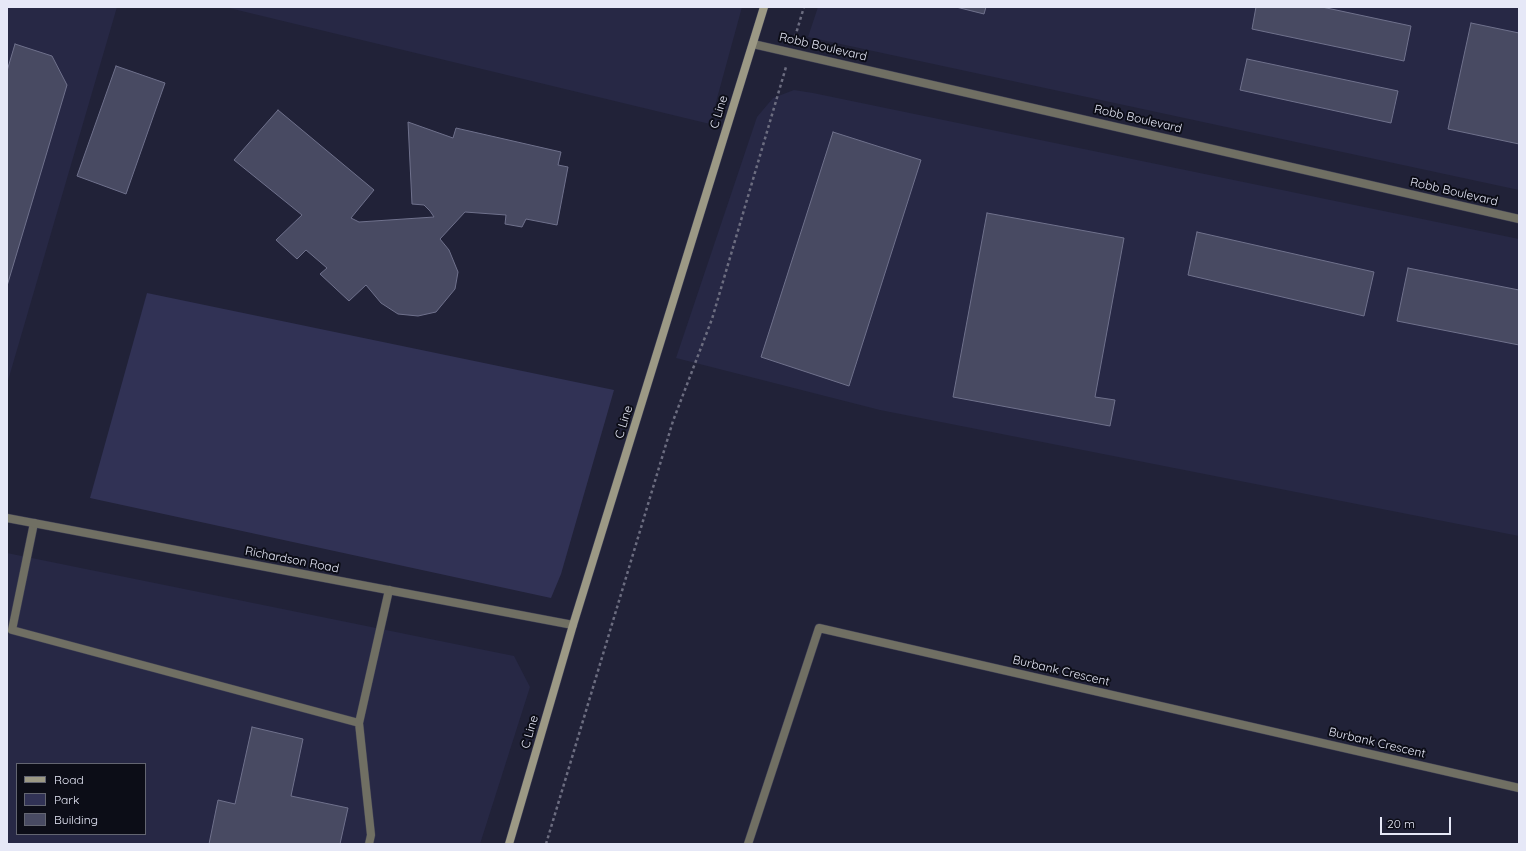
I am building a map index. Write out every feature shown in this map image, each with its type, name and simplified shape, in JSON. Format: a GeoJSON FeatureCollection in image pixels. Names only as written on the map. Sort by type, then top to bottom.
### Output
{"type":"FeatureCollection","features":[{"type":"Feature","properties":{"kind":"street","name":"C Line"},"geometry":{"type":"LineString","coordinates":[[509,844],[574,625],[764,7]]}},
{"type":"Feature","properties":{"kind":"street","name":"Robb Boulevard"},"geometry":{"type":"LineString","coordinates":[[753,44],[1519,219]]}},
{"type":"Feature","properties":{"kind":"street","name":"Richardson Road"},"geometry":{"type":"LineString","coordinates":[[7,518],[574,625]]}},
{"type":"Feature","properties":{"kind":"street"},"geometry":{"type":"LineString","coordinates":[[34,523],[12,630],[359,723]]}},
{"type":"Feature","properties":{"kind":"street"},"geometry":{"type":"LineString","coordinates":[[369,844],[371,835],[359,723],[389,590]]}},
{"type":"Feature","properties":{"kind":"street","name":"Burbank Crescent"},"geometry":{"type":"LineString","coordinates":[[748,844],[819,628],[1519,788]]}},
{"type":"Feature","properties":{"kind":"path"},"geometry":{"type":"LineString","coordinates":[[546,844],[673,421],[712,319],[804,7]]}},
{"type":"Feature","properties":{"kind":"shaded area"},"geometry":{"type":"Polygon","coordinates":[[[7,7],[117,7],[7,384],[7,7]]]}},
{"type":"Feature","properties":{"kind":"shaded area"},"geometry":{"type":"Polygon","coordinates":[[[225,7],[742,7],[710,124],[225,7]]]}},
{"type":"Feature","properties":{"kind":"shaded area"},"geometry":{"type":"Polygon","coordinates":[[[818,7],[1519,7],[1519,190],[808,37],[818,7]]]}},
{"type":"Feature","properties":{"kind":"shaded area"},"geometry":{"type":"Polygon","coordinates":[[[794,90],[1519,239],[1519,536],[880,410],[676,358],[757,117],[773,98],[794,90]]]}},
{"type":"Feature","properties":{"kind":"shaded area"},"geometry":{"type":"Polygon","coordinates":[[[7,553],[514,656],[530,687],[480,844],[7,844],[7,553]]]}},
{"type":"Feature","properties":{"kind":"green space"},"geometry":{"type":"Polygon","coordinates":[[[147,293],[614,390],[561,574],[551,598],[90,498],[147,293]]]}},
{"type":"Feature","properties":{"kind":"building"},"geometry":{"type":"Polygon","coordinates":[[[956,7],[986,7],[984,14],[956,7]]]}},
{"type":"Feature","properties":{"kind":"building"},"geometry":{"type":"Polygon","coordinates":[[[1256,7],[1322,7],[1411,26],[1404,61],[1252,29],[1256,7]]]}},
{"type":"Feature","properties":{"kind":"building"},"geometry":{"type":"Polygon","coordinates":[[[1471,23],[1519,33],[1519,144],[1448,129],[1471,23]]]}},
{"type":"Feature","properties":{"kind":"building"},"geometry":{"type":"Polygon","coordinates":[[[15,44],[52,56],[67,85],[7,286],[7,71],[15,44]]]}},
{"type":"Feature","properties":{"kind":"building"},"geometry":{"type":"Polygon","coordinates":[[[1247,59],[1398,91],[1391,123],[1240,90],[1247,59]]]}},
{"type":"Feature","properties":{"kind":"building"},"geometry":{"type":"Polygon","coordinates":[[[116,66],[165,83],[126,194],[77,176],[116,66]]]}},
{"type":"Feature","properties":{"kind":"building"},"geometry":{"type":"Polygon","coordinates":[[[278,110],[374,190],[351,218],[359,222],[434,217],[424,205],[412,204],[408,122],[453,138],[456,128],[561,152],[558,165],[568,167],[557,225],[526,219],[522,227],[505,224],[506,215],[465,212],[440,239],[449,250],[458,272],[455,289],[436,312],[418,316],[398,314],[381,303],[366,285],[349,301],[320,274],[327,268],[306,250],[297,259],[276,240],[302,215],[234,160],[278,110]]]}},
{"type":"Feature","properties":{"kind":"building"},"geometry":{"type":"Polygon","coordinates":[[[833,132],[921,160],[849,386],[761,357],[833,132]]]}},
{"type":"Feature","properties":{"kind":"building"},"geometry":{"type":"Polygon","coordinates":[[[987,213],[1124,238],[1095,397],[1115,400],[1110,426],[953,397],[987,213]]]}},
{"type":"Feature","properties":{"kind":"building"},"geometry":{"type":"Polygon","coordinates":[[[1197,232],[1374,272],[1364,316],[1188,275],[1197,232]]]}},
{"type":"Feature","properties":{"kind":"building"},"geometry":{"type":"Polygon","coordinates":[[[1408,268],[1519,290],[1519,345],[1397,321],[1408,268]]]}},
{"type":"Feature","properties":{"kind":"building"},"geometry":{"type":"Polygon","coordinates":[[[252,727],[303,739],[291,796],[348,808],[340,844],[209,844],[218,800],[235,804],[252,727]]]}}]}
